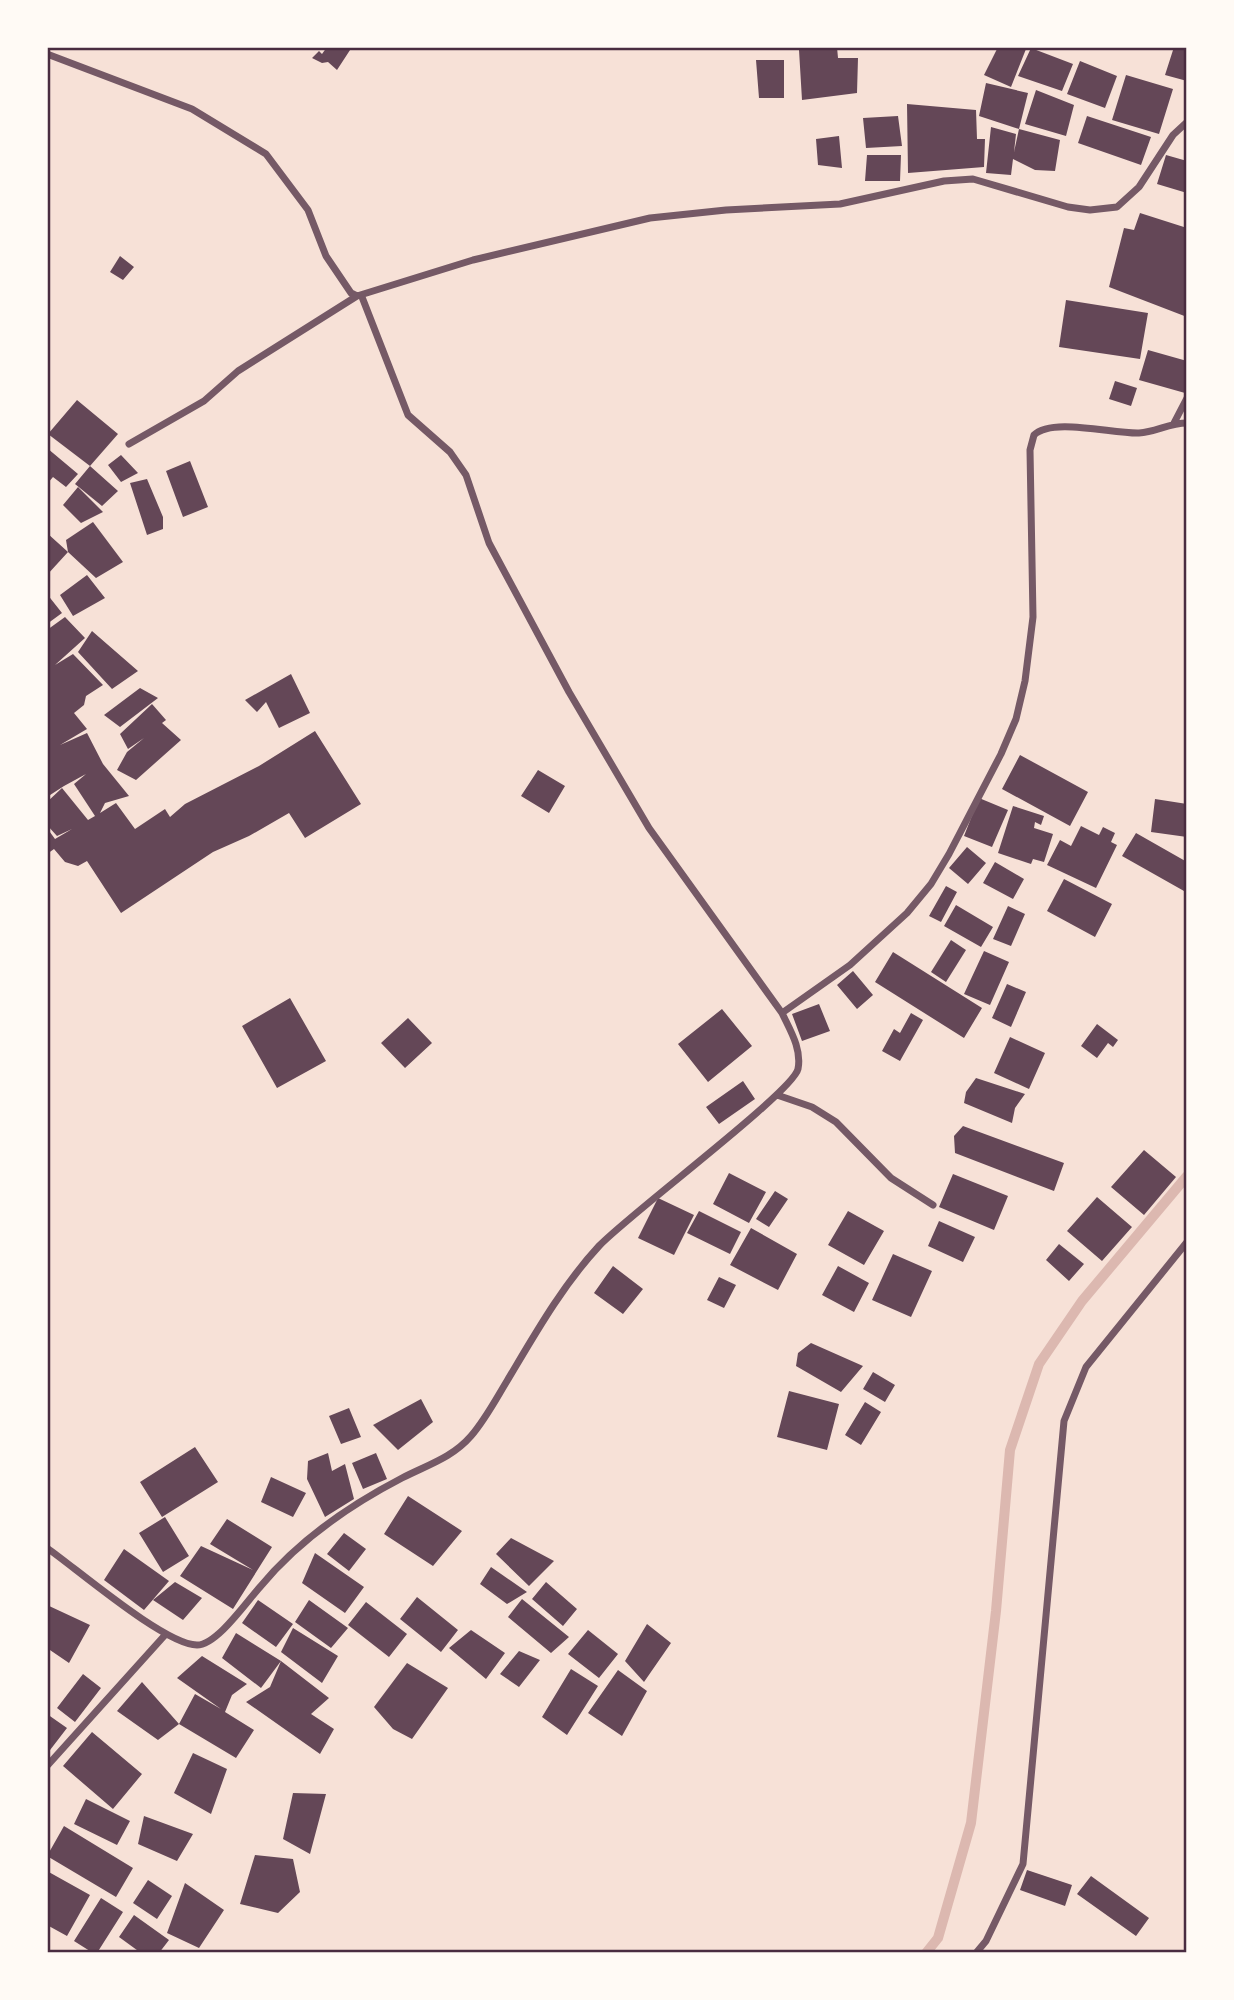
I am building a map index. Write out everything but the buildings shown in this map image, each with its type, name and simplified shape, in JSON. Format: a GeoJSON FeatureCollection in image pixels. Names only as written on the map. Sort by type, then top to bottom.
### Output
{"type":"FeatureCollection","features":[{"type":"Feature","properties":{"kind":"street"},"geometry":{"type":"LineString","coordinates":[[47,54],[192,109],[266,154],[308,210],[326,256],[351,293],[360,296],[408,415],[450,452],[466,475],[489,543],[575,703],[649,828],[782,1013],[796,1045],[799,1068],[796,1075],[776,1095],[631,1216],[582,1265],[561,1292],[473,1434],[460,1448],[373,1495],[322,1528],[260,1586],[244,1609],[202,1644],[188,1644],[165,1635],[47,1548]]}},
{"type":"Feature","properties":{"kind":"street"},"geometry":{"type":"LineString","coordinates":[[129,444],[204,401],[238,371],[360,296],[473,260],[625,223],[726,210],[840,204],[944,181],[973,179],[1068,207],[1090,210],[1117,207],[1139,187],[1173,135],[1187,122]]}},
{"type":"Feature","properties":{"kind":"street"},"geometry":{"type":"LineString","coordinates":[[1174,423],[1187,398]]}},
{"type":"Feature","properties":{"kind":"street"},"geometry":{"type":"LineString","coordinates":[[782,1013],[850,965],[913,905],[949,855],[1001,754],[1016,719],[1025,681],[1033,617],[1030,450],[1034,435],[1050,426],[1143,433],[1174,423],[1187,423]]}},
{"type":"Feature","properties":{"kind":"street"},"geometry":{"type":"LineString","coordinates":[[776,1095],[812,1107],[836,1122],[891,1178],[933,1205]]}},
{"type":"Feature","properties":{"kind":"street"},"geometry":{"type":"LineString","coordinates":[[976,1953],[986,1941],[1023,1864],[1064,1421],[1086,1367],[1187,1242]]}},
{"type":"Feature","properties":{"kind":"street"},"geometry":{"type":"LineString","coordinates":[[47,1766],[165,1635]]}},
{"type":"Feature","properties":{"kind":"waterway"},"geometry":{"type":"LineString","coordinates":[[926,1953],[938,1938],[971,1823],[996,1611],[1010,1450],[1039,1364],[1082,1301],[1187,1176]]}}]}
